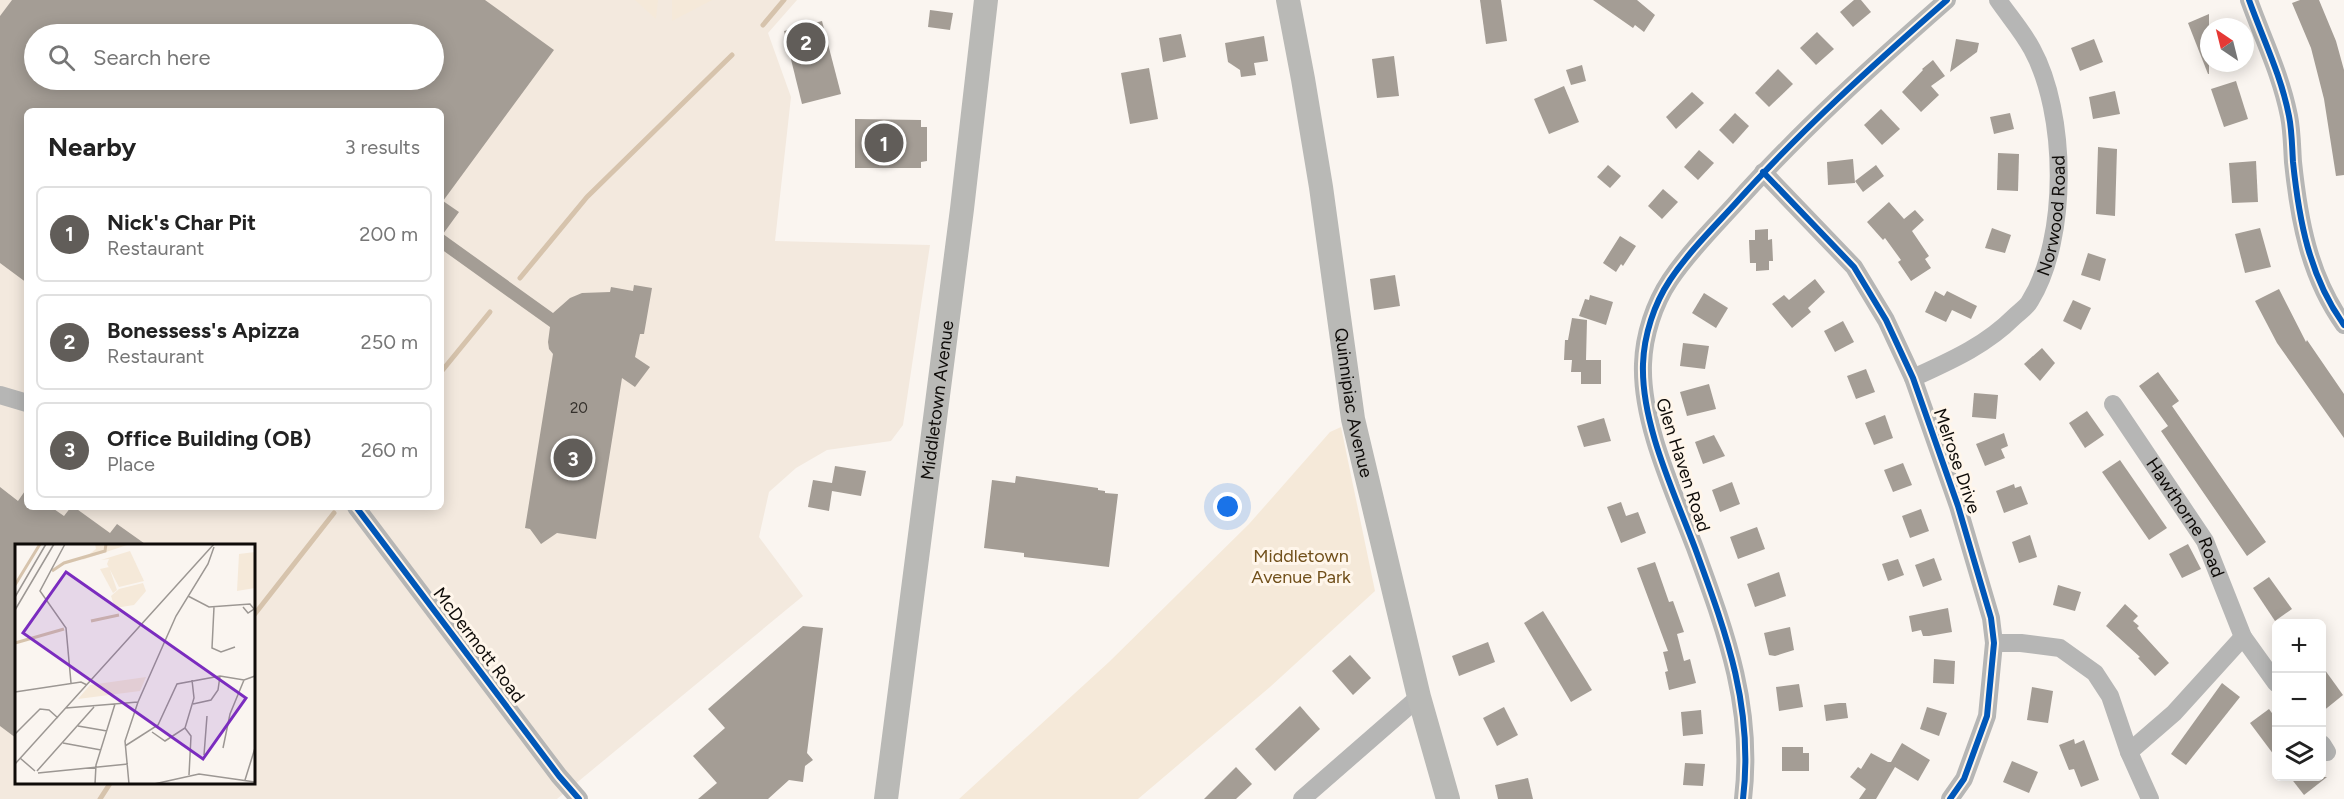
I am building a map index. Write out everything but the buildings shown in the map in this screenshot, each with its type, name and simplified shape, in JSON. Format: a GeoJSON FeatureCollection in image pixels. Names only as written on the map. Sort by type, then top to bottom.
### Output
{"type":"FeatureCollection","features":[{"type":"Feature","properties":{"kind":"main road","name":"Middletown Avenue"},"geometry":{"type":"LineString","coordinates":[[886,799],[962,209],[986,0]]}},
{"type":"Feature","properties":{"kind":"main road","name":"Quinnipiac Avenue"},"geometry":{"type":"LineString","coordinates":[[1287,0],[1319,176],[1353,419],[1419,697],[1448,799]]}},
{"type":"Feature","properties":{"kind":"street","name":"Glen Haven Road"},"geometry":{"type":"LineString","coordinates":[[1743,799],[1745,733],[1737,674],[1726,634],[1651,427],[1643,388],[1646,340],[1655,308],[1669,281],[1690,253],[1763,172],[1870,68],[1947,0]]}},
{"type":"Feature","properties":{"kind":"street","name":"Norwood Road"},"geometry":{"type":"LineString","coordinates":[[1913,378],[1990,339],[2030,302],[2044,270],[2053,239],[2060,198],[2052,99],[2032,49],[1998,0]]}},
{"type":"Feature","properties":{"kind":"street"},"geometry":{"type":"LineString","coordinates":[[2249,0],[2271,53],[2290,118],[2298,212],[2305,242],[2324,291],[2344,325]]}},
{"type":"Feature","properties":{"kind":"street","name":"Melrose Drive"},"geometry":{"type":"LineString","coordinates":[[1763,172],[1854,267],[1886,320],[1913,378],[1958,506],[1991,618],[1994,643],[1988,716],[1964,778],[1950,799]]}},
{"type":"Feature","properties":{"kind":"street"},"geometry":{"type":"LineString","coordinates":[[0,395],[24,402]]}},
{"type":"Feature","properties":{"kind":"street","name":"Hawthorne Road"},"geometry":{"type":"LineString","coordinates":[[2113,404],[2205,541],[2243,637],[2272,676]]}},
{"type":"Feature","properties":{"kind":"street","name":"McDermott Road"},"geometry":{"type":"LineString","coordinates":[[358,510],[559,776],[579,799]]}},
{"type":"Feature","properties":{"kind":"street"},"geometry":{"type":"LineString","coordinates":[[2129,752],[2174,713],[2243,637]]}},
{"type":"Feature","properties":{"kind":"street"},"geometry":{"type":"LineString","coordinates":[[1994,643],[2021,643],[2060,648],[2095,673],[2110,696],[2129,752],[2150,799]]}},
{"type":"Feature","properties":{"kind":"street"},"geometry":{"type":"LineString","coordinates":[[1302,799],[1419,697]]}},
{"type":"Feature","properties":{"kind":"shaded area"},"geometry":{"type":"Polygon","coordinates":[[[0,0],[797,0],[768,33],[791,97],[775,241],[930,245],[903,425],[891,441],[827,450],[796,468],[769,492],[759,537],[803,596],[557,799],[0,799],[0,0]]]}},
{"type":"Feature","properties":{"kind":"green space"},"geometry":{"type":"Polygon","coordinates":[[[635,0],[658,0],[656,19],[635,0]]]}},
{"type":"Feature","properties":{"kind":"green space"},"geometry":{"type":"Polygon","coordinates":[[[672,0],[712,0],[672,21],[672,0]]]}},
{"type":"Feature","properties":{"kind":"green space","name":"Middletown Avenue Park"},"geometry":{"type":"Polygon","coordinates":[[[1341,427],[1375,591],[1270,687],[1138,799],[959,799],[1109,662],[1249,524],[1330,432],[1341,427]]]}},
{"type":"Feature","properties":{"kind":"waterway"},"geometry":{"type":"LineString","coordinates":[[763,25],[784,0]]}},
{"type":"Feature","properties":{"kind":"waterway"},"geometry":{"type":"LineString","coordinates":[[520,278],[587,197],[732,55]]}},
{"type":"Feature","properties":{"kind":"waterway"},"geometry":{"type":"LineString","coordinates":[[444,368],[490,312]]}},
{"type":"Feature","properties":{"kind":"waterway"},"geometry":{"type":"LineString","coordinates":[[255,614],[334,513]]}},
{"type":"Feature","properties":{"kind":"waterway"},"geometry":{"type":"LineString","coordinates":[[100,799],[110,784]]}},
{"type":"Feature","properties":{"kind":"cycle path"},"geometry":{"type":"LineString","coordinates":[[1743,799],[1744,733],[1735,671],[1717,610],[1653,434],[1644,387],[1643,364],[1648,331],[1659,299],[1670,280],[1709,232],[1811,125],[1947,0]]}},
{"type":"Feature","properties":{"kind":"cycle path"},"geometry":{"type":"LineString","coordinates":[[2249,0],[2286,101],[2299,205],[2308,247],[2322,287],[2344,325]]}},
{"type":"Feature","properties":{"kind":"cycle path"},"geometry":{"type":"LineString","coordinates":[[1763,172],[1854,267],[1886,320],[1913,378],[1958,506],[1991,618],[1994,643],[1987,716],[1964,779],[1950,799]]}},
{"type":"Feature","properties":{"kind":"cycle path"},"geometry":{"type":"LineString","coordinates":[[358,510],[559,776],[579,799]]}},
{"type":"Feature","properties":{"kind":"place","name":"Bonessess's Apizza"},"geometry":{"type":"Point","coordinates":[806,42]}},
{"type":"Feature","properties":{"kind":"place","name":"Nick's Char Pit"},"geometry":{"type":"Point","coordinates":[884,143]}},
{"type":"Feature","properties":{"kind":"place","name":"Office Building (OB)"},"geometry":{"type":"Point","coordinates":[573,458]}}]}
